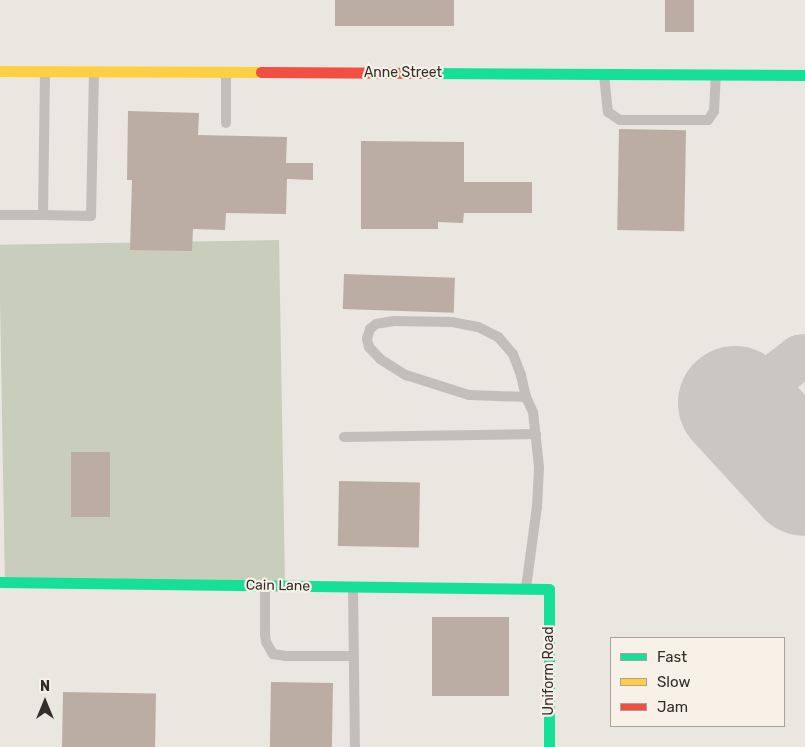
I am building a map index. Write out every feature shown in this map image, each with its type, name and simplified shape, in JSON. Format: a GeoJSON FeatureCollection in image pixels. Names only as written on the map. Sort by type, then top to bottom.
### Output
{"type":"FeatureCollection","features":[{"type":"Feature","properties":{"kind":"street","name":"Anne Street"},"geometry":{"type":"LineString","coordinates":[[0,71],[805,75]]}},
{"type":"Feature","properties":{"kind":"street","name":"Cain Lane"},"geometry":{"type":"LineString","coordinates":[[0,582],[549,589],[549,595]]}},
{"type":"Feature","properties":{"kind":"street","name":"Uniform Road"},"geometry":{"type":"LineString","coordinates":[[549,595],[549,747]]}},
{"type":"Feature","properties":{"kind":"lane"},"geometry":{"type":"LineString","coordinates":[[44,215],[45,71]]}},
{"type":"Feature","properties":{"kind":"lane"},"geometry":{"type":"LineString","coordinates":[[0,215],[91,216],[94,72]]}},
{"type":"Feature","properties":{"kind":"lane"},"geometry":{"type":"LineString","coordinates":[[226,72],[226,123]]}},
{"type":"Feature","properties":{"kind":"lane"},"geometry":{"type":"LineString","coordinates":[[604,74],[608,112],[620,120],[708,120],[714,111],[716,74]]}},
{"type":"Feature","properties":{"kind":"lane"},"geometry":{"type":"LineString","coordinates":[[525,589],[537,507],[539,467],[533,412],[526,398],[521,375],[513,354],[498,337],[478,327],[452,322],[418,320],[376,324],[370,329],[367,339],[368,347],[380,359],[406,375],[469,395],[526,398]]}},
{"type":"Feature","properties":{"kind":"lane"},"geometry":{"type":"LineString","coordinates":[[344,437],[536,434]]}},
{"type":"Feature","properties":{"kind":"lane"},"geometry":{"type":"LineString","coordinates":[[265,586],[265,634],[266,642],[273,654],[286,656],[353,656]]}},
{"type":"Feature","properties":{"kind":"lane"},"geometry":{"type":"LineString","coordinates":[[353,587],[355,747]]}},
{"type":"Feature","properties":{"kind":"green space"},"geometry":{"type":"Polygon","coordinates":[[[279,240],[285,581],[5,586],[0,245],[279,240]]]}},
{"type":"Feature","properties":{"kind":"building"},"geometry":{"type":"Polygon","coordinates":[[[335,0],[454,0],[454,26],[335,26],[335,0]]]}},
{"type":"Feature","properties":{"kind":"building"},"geometry":{"type":"Polygon","coordinates":[[[665,0],[694,0],[694,32],[665,32],[665,0]]]}},
{"type":"Feature","properties":{"kind":"building"},"geometry":{"type":"Polygon","coordinates":[[[128,111],[199,113],[198,135],[287,137],[286,163],[313,163],[313,180],[287,179],[286,214],[226,213],[225,230],[193,229],[192,251],[130,250],[132,180],[127,180],[128,111]]]}},
{"type":"Feature","properties":{"kind":"building"},"geometry":{"type":"Polygon","coordinates":[[[619,129],[686,130],[684,231],[617,230],[619,129]]]}},
{"type":"Feature","properties":{"kind":"building"},"geometry":{"type":"Polygon","coordinates":[[[361,141],[464,142],[464,182],[532,182],[532,213],[464,213],[463,223],[438,222],[438,229],[361,229],[361,141]]]}},
{"type":"Feature","properties":{"kind":"building"},"geometry":{"type":"Polygon","coordinates":[[[344,274],[455,278],[454,313],[343,309],[344,274]]]}},
{"type":"Feature","properties":{"kind":"building"},"geometry":{"type":"Polygon","coordinates":[[[71,452],[110,452],[110,517],[71,517],[71,452]]]}},
{"type":"Feature","properties":{"kind":"building"},"geometry":{"type":"Polygon","coordinates":[[[339,481],[420,482],[419,547],[338,546],[339,481]]]}},
{"type":"Feature","properties":{"kind":"building"},"geometry":{"type":"Polygon","coordinates":[[[432,617],[509,617],[509,696],[432,696],[432,617]]]}},
{"type":"Feature","properties":{"kind":"building"},"geometry":{"type":"Polygon","coordinates":[[[271,682],[333,683],[332,747],[270,747],[271,682]]]}},
{"type":"Feature","properties":{"kind":"building"},"geometry":{"type":"Polygon","coordinates":[[[63,692],[156,694],[155,747],[62,747],[63,692]]]}},
{"type":"Feature","properties":{"kind":"taxiway"},"geometry":{"type":"LineString","coordinates":[[754,424],[767,395],[781,371],[799,357],[805,356]]}},
{"type":"Feature","properties":{"kind":"runway"},"geometry":{"type":"LineString","coordinates":[[735,403],[805,479]]}},
{"type":"Feature","properties":{"kind":"traffic: fast"},"geometry":{"type":"LineString","coordinates":[[433,73],[805,75]]}},
{"type":"Feature","properties":{"kind":"traffic: fast"},"geometry":{"type":"LineString","coordinates":[[0,582],[549,589],[549,747]]}},
{"type":"Feature","properties":{"kind":"traffic: slow"},"geometry":{"type":"LineString","coordinates":[[0,71],[261,72]]}},
{"type":"Feature","properties":{"kind":"traffic: jam"},"geometry":{"type":"LineString","coordinates":[[261,72],[433,73]]}}]}
